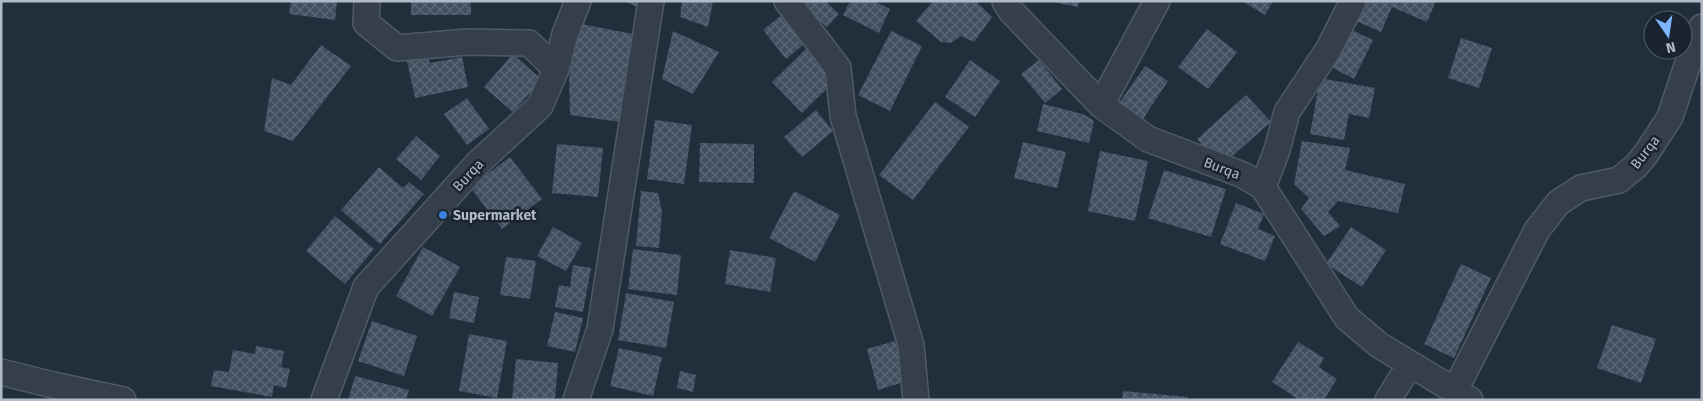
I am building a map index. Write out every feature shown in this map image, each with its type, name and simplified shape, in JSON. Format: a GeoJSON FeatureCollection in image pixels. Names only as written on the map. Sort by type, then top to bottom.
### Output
{"type":"FeatureCollection","features":[{"type":"Feature","properties":{"kind":"street"},"geometry":{"type":"LineString","coordinates":[[367,1],[366,23],[397,48],[468,42],[529,43],[556,69]]}},
{"type":"Feature","properties":{"kind":"street","name":"Burqa"},"geometry":{"type":"LineString","coordinates":[[324,400],[366,287],[479,162],[540,106],[556,69],[565,34],[578,1]]}},
{"type":"Feature","properties":{"kind":"street"},"geometry":{"type":"LineString","coordinates":[[576,400],[600,329],[651,1]]}},
{"type":"Feature","properties":{"kind":"street"},"geometry":{"type":"LineString","coordinates":[[787,1],[838,68],[843,116],[911,345],[916,400]]}},
{"type":"Feature","properties":{"kind":"street","name":"Burqa"},"geometry":{"type":"LineString","coordinates":[[1005,1],[1011,11],[1101,105],[1148,139],[1243,175],[1263,187],[1348,318],[1378,345],[1462,395],[1537,230],[1558,202],[1581,188],[1619,180],[1636,166],[1646,154],[1670,117],[1697,36],[1702,27]]}},
{"type":"Feature","properties":{"kind":"street"},"geometry":{"type":"LineString","coordinates":[[1101,105],[1158,1]]}},
{"type":"Feature","properties":{"kind":"street"},"geometry":{"type":"LineString","coordinates":[[1263,187],[1277,150],[1287,112],[1328,50],[1353,1]]}},
{"type":"Feature","properties":{"kind":"street"},"geometry":{"type":"LineString","coordinates":[[1388,400],[1410,364]]}},
{"type":"Feature","properties":{"kind":"street"},"geometry":{"type":"LineString","coordinates":[[1,372],[123,400]]}},
{"type":"Feature","properties":{"kind":"building"},"geometry":{"type":"Polygon","coordinates":[[[291,1],[337,1],[335,20],[289,14],[291,1]]]}},
{"type":"Feature","properties":{"kind":"building"},"geometry":{"type":"Polygon","coordinates":[[[411,1],[471,1],[471,15],[411,15],[411,1]]]}},
{"type":"Feature","properties":{"kind":"building"},"geometry":{"type":"Polygon","coordinates":[[[624,1],[639,1],[637,7],[624,1]]]}},
{"type":"Feature","properties":{"kind":"building"},"geometry":{"type":"Polygon","coordinates":[[[682,1],[713,1],[708,27],[680,17],[682,1]]]}},
{"type":"Feature","properties":{"kind":"building"},"geometry":{"type":"Polygon","coordinates":[[[797,1],[826,1],[839,14],[827,27],[797,1]]]}},
{"type":"Feature","properties":{"kind":"building"},"geometry":{"type":"Polygon","coordinates":[[[850,1],[874,1],[890,9],[879,33],[843,15],[850,1]]]}},
{"type":"Feature","properties":{"kind":"building"},"geometry":{"type":"Polygon","coordinates":[[[933,1],[976,1],[992,17],[974,42],[961,36],[951,43],[941,42],[916,21],[933,1]]]}},
{"type":"Feature","properties":{"kind":"building"},"geometry":{"type":"Polygon","coordinates":[[[1047,1],[1079,1],[1078,7],[1047,1]]]}},
{"type":"Feature","properties":{"kind":"building"},"geometry":{"type":"Polygon","coordinates":[[[1242,1],[1273,1],[1265,15],[1242,1]]]}},
{"type":"Feature","properties":{"kind":"building"},"geometry":{"type":"Polygon","coordinates":[[[1365,1],[1431,1],[1435,3],[1427,22],[1392,7],[1381,32],[1356,21],[1365,1]]]}},
{"type":"Feature","properties":{"kind":"building"},"geometry":{"type":"Polygon","coordinates":[[[784,13],[807,42],[786,59],[763,30],[784,13]]]}},
{"type":"Feature","properties":{"kind":"building"},"geometry":{"type":"Polygon","coordinates":[[[581,24],[633,34],[620,122],[570,115],[569,76],[581,24]]]}},
{"type":"Feature","properties":{"kind":"building"},"geometry":{"type":"Polygon","coordinates":[[[1207,29],[1237,52],[1208,89],[1178,67],[1207,29]]]}},
{"type":"Feature","properties":{"kind":"building"},"geometry":{"type":"Polygon","coordinates":[[[1352,30],[1373,40],[1354,79],[1333,68],[1352,30]]]}},
{"type":"Feature","properties":{"kind":"building"},"geometry":{"type":"Polygon","coordinates":[[[673,31],[719,52],[693,94],[662,79],[673,31]]]}},
{"type":"Feature","properties":{"kind":"building"},"geometry":{"type":"Polygon","coordinates":[[[891,31],[922,46],[890,111],[858,95],[891,31]]]}},
{"type":"Feature","properties":{"kind":"building"},"geometry":{"type":"Polygon","coordinates":[[[1461,38],[1492,48],[1479,88],[1448,78],[1461,38]]]}},
{"type":"Feature","properties":{"kind":"building"},"geometry":{"type":"Polygon","coordinates":[[[321,45],[351,66],[293,141],[264,131],[272,78],[291,85],[321,45]]]}},
{"type":"Feature","properties":{"kind":"building"},"geometry":{"type":"Polygon","coordinates":[[[806,49],[836,80],[802,113],[772,82],[806,49]]]}},
{"type":"Feature","properties":{"kind":"building"},"geometry":{"type":"Polygon","coordinates":[[[513,54],[542,80],[513,112],[484,87],[513,54]]]}},
{"type":"Feature","properties":{"kind":"building"},"geometry":{"type":"Polygon","coordinates":[[[428,56],[430,63],[462,57],[468,87],[415,98],[407,61],[428,56]]]}},
{"type":"Feature","properties":{"kind":"building"},"geometry":{"type":"Polygon","coordinates":[[[970,60],[1000,81],[975,117],[945,97],[970,60]]]}},
{"type":"Feature","properties":{"kind":"building"},"geometry":{"type":"Polygon","coordinates":[[[1039,60],[1062,89],[1045,103],[1021,74],[1039,60]]]}},
{"type":"Feature","properties":{"kind":"building"},"geometry":{"type":"Polygon","coordinates":[[[1145,66],[1168,81],[1141,122],[1117,106],[1145,66]]]}},
{"type":"Feature","properties":{"kind":"building"},"geometry":{"type":"Polygon","coordinates":[[[1320,78],[1375,88],[1369,118],[1349,114],[1344,140],[1310,134],[1320,78]]]}},
{"type":"Feature","properties":{"kind":"building"},"geometry":{"type":"Polygon","coordinates":[[[1246,95],[1271,122],[1221,166],[1197,139],[1246,95]]]}},
{"type":"Feature","properties":{"kind":"building"},"geometry":{"type":"Polygon","coordinates":[[[467,98],[489,129],[467,145],[444,114],[467,98]]]}},
{"type":"Feature","properties":{"kind":"building"},"geometry":{"type":"Polygon","coordinates":[[[935,102],[969,127],[913,200],[879,175],[935,102]]]}},
{"type":"Feature","properties":{"kind":"building"},"geometry":{"type":"Polygon","coordinates":[[[1043,104],[1083,114],[1094,121],[1089,143],[1037,131],[1043,104]]]}},
{"type":"Feature","properties":{"kind":"building"},"geometry":{"type":"Polygon","coordinates":[[[816,110],[833,131],[802,157],[784,137],[816,110]]]}},
{"type":"Feature","properties":{"kind":"building"},"geometry":{"type":"Polygon","coordinates":[[[655,120],[692,125],[684,184],[647,179],[655,120]]]}},
{"type":"Feature","properties":{"kind":"building"},"geometry":{"type":"Polygon","coordinates":[[[416,136],[440,156],[421,180],[396,159],[416,136]]]}},
{"type":"Feature","properties":{"kind":"building"},"geometry":{"type":"Polygon","coordinates":[[[1302,141],[1350,148],[1345,170],[1405,184],[1398,213],[1338,201],[1328,212],[1340,226],[1324,236],[1301,209],[1309,198],[1294,184],[1302,141]]]}},
{"type":"Feature","properties":{"kind":"building"},"geometry":{"type":"Polygon","coordinates":[[[1023,142],[1066,152],[1057,188],[1014,178],[1023,142]]]}},
{"type":"Feature","properties":{"kind":"building"},"geometry":{"type":"Polygon","coordinates":[[[700,143],[754,144],[754,183],[699,182],[700,143]]]}},
{"type":"Feature","properties":{"kind":"building"},"geometry":{"type":"Polygon","coordinates":[[[557,144],[603,148],[598,197],[552,193],[557,144]]]}},
{"type":"Feature","properties":{"kind":"building"},"geometry":{"type":"Polygon","coordinates":[[[1100,151],[1148,161],[1135,221],[1088,211],[1100,151]]]}},
{"type":"Feature","properties":{"kind":"building"},"geometry":{"type":"Polygon","coordinates":[[[510,157],[542,199],[502,229],[470,187],[510,157]]]}},
{"type":"Feature","properties":{"kind":"building"},"geometry":{"type":"Polygon","coordinates":[[[379,167],[403,188],[409,182],[424,194],[380,244],[341,210],[379,167]]]}},
{"type":"Feature","properties":{"kind":"building"},"geometry":{"type":"Polygon","coordinates":[[[1164,170],[1226,189],[1211,237],[1148,218],[1164,170]]]}},
{"type":"Feature","properties":{"kind":"building"},"geometry":{"type":"Polygon","coordinates":[[[641,191],[658,193],[662,211],[659,248],[636,246],[641,191]]]}},
{"type":"Feature","properties":{"kind":"building"},"geometry":{"type":"Polygon","coordinates":[[[794,191],[840,215],[815,262],[769,238],[794,191]]]}},
{"type":"Feature","properties":{"kind":"building"},"geometry":{"type":"Polygon","coordinates":[[[1236,203],[1264,214],[1258,229],[1275,236],[1265,261],[1220,244],[1236,203]]]}},
{"type":"Feature","properties":{"kind":"building"},"geometry":{"type":"Polygon","coordinates":[[[335,216],[374,249],[345,284],[306,251],[335,216]]]}},
{"type":"Feature","properties":{"kind":"building"},"geometry":{"type":"Polygon","coordinates":[[[553,227],[582,243],[566,271],[537,256],[553,227]]]}},
{"type":"Feature","properties":{"kind":"building"},"geometry":{"type":"Polygon","coordinates":[[[1351,227],[1386,250],[1362,287],[1326,264],[1351,227]]]}},
{"type":"Feature","properties":{"kind":"building"},"geometry":{"type":"Polygon","coordinates":[[[423,247],[460,267],[432,316],[396,296],[423,247]]]}},
{"type":"Feature","properties":{"kind":"building"},"geometry":{"type":"Polygon","coordinates":[[[633,249],[681,255],[677,295],[628,289],[633,249]]]}},
{"type":"Feature","properties":{"kind":"building"},"geometry":{"type":"Polygon","coordinates":[[[730,250],[776,258],[770,292],[725,284],[730,250]]]}},
{"type":"Feature","properties":{"kind":"building"},"geometry":{"type":"Polygon","coordinates":[[[506,257],[536,261],[530,299],[500,295],[506,257]]]}},
{"type":"Feature","properties":{"kind":"building"},"geometry":{"type":"Polygon","coordinates":[[[1461,264],[1491,278],[1454,358],[1424,344],[1461,264]]]}},
{"type":"Feature","properties":{"kind":"building"},"geometry":{"type":"Polygon","coordinates":[[[573,265],[591,268],[583,312],[555,307],[559,285],[570,287],[573,265]]]}},
{"type":"Feature","properties":{"kind":"building"},"geometry":{"type":"Polygon","coordinates":[[[454,292],[479,297],[474,323],[449,318],[454,292]]]}},
{"type":"Feature","properties":{"kind":"building"},"geometry":{"type":"Polygon","coordinates":[[[626,293],[674,302],[666,348],[618,340],[626,293]]]}},
{"type":"Feature","properties":{"kind":"building"},"geometry":{"type":"Polygon","coordinates":[[[555,312],[583,318],[575,352],[547,346],[555,312]]]}},
{"type":"Feature","properties":{"kind":"building"},"geometry":{"type":"Polygon","coordinates":[[[372,321],[417,336],[404,376],[358,361],[372,321]]]}},
{"type":"Feature","properties":{"kind":"building"},"geometry":{"type":"Polygon","coordinates":[[[1612,325],[1656,339],[1641,383],[1597,368],[1612,325]]]}},
{"type":"Feature","properties":{"kind":"building"},"geometry":{"type":"Polygon","coordinates":[[[469,334],[507,341],[497,398],[459,391],[469,334]]]}},
{"type":"Feature","properties":{"kind":"building"},"geometry":{"type":"Polygon","coordinates":[[[895,341],[907,381],[878,390],[867,349],[895,341]]]}},
{"type":"Feature","properties":{"kind":"building"},"geometry":{"type":"Polygon","coordinates":[[[1298,342],[1324,358],[1319,367],[1337,379],[1324,400],[1299,400],[1272,382],[1298,342]]]}},
{"type":"Feature","properties":{"kind":"building"},"geometry":{"type":"Polygon","coordinates":[[[256,346],[284,351],[281,367],[290,369],[286,388],[274,385],[272,397],[211,386],[214,370],[229,372],[233,350],[255,354],[256,346]]]}},
{"type":"Feature","properties":{"kind":"building"},"geometry":{"type":"Polygon","coordinates":[[[619,348],[662,357],[653,396],[610,386],[619,348]]]}},
{"type":"Feature","properties":{"kind":"building"},"geometry":{"type":"Polygon","coordinates":[[[516,359],[558,363],[555,400],[512,400],[516,359]]]}},
{"type":"Feature","properties":{"kind":"building"},"geometry":{"type":"Polygon","coordinates":[[[680,371],[696,375],[693,392],[677,388],[680,371]]]}},
{"type":"Feature","properties":{"kind":"building"},"geometry":{"type":"Polygon","coordinates":[[[355,376],[409,390],[406,400],[348,400],[355,376]]]}},
{"type":"Feature","properties":{"kind":"building"},"geometry":{"type":"Polygon","coordinates":[[[1123,391],[1188,397],[1188,400],[1122,400],[1123,391]]]}},
{"type":"Feature","properties":{"kind":"place","name":"Supermarket"},"geometry":{"type":"Point","coordinates":[443,215]}}]}
